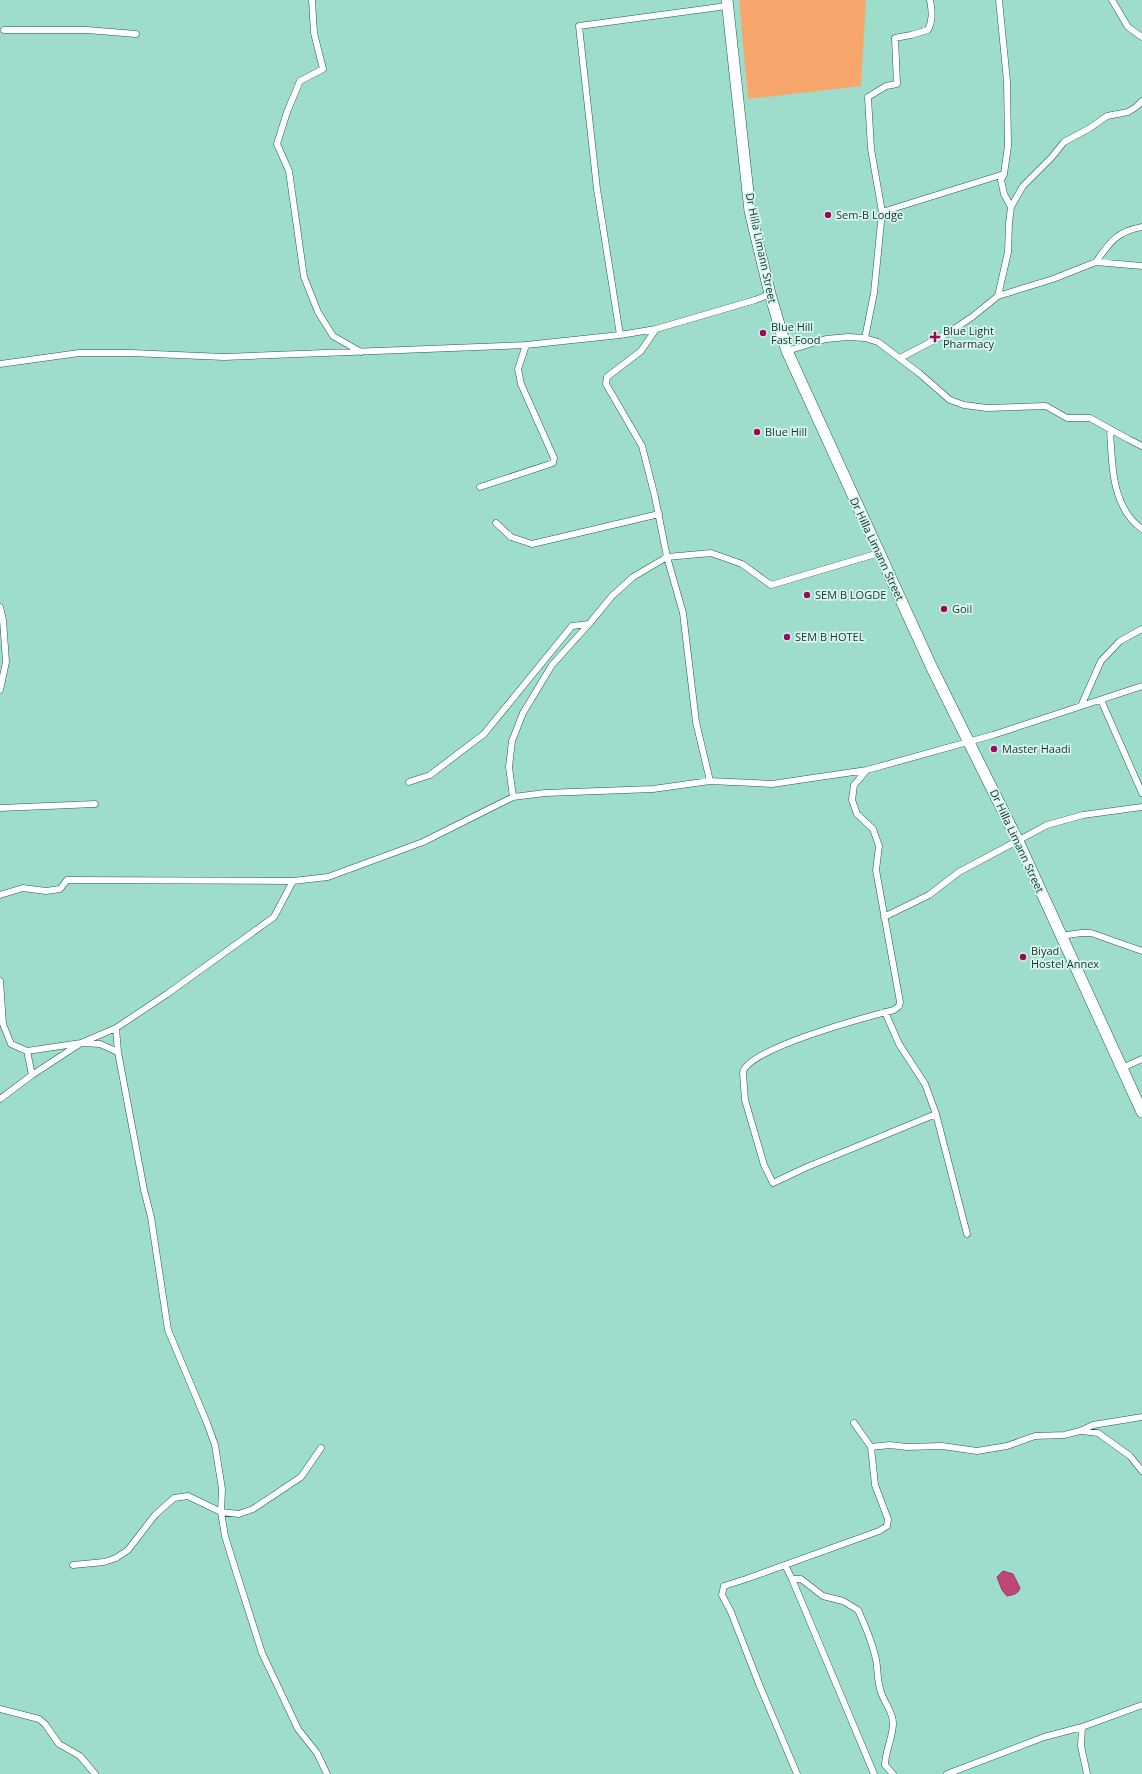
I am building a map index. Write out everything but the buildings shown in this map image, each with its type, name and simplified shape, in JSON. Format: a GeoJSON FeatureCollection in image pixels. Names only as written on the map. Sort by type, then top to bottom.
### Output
{"type":"FeatureCollection","features":[{"type":"Feature","properties":{"kind":"highway","name":"Dr Hilla Limann Street"},"geometry":{"type":"LineString","coordinates":[[727,3],[750,211],[770,294],[787,351],[932,668],[1018,841],[1142,1112]]}},
{"type":"Feature","properties":{"kind":"street"},"geometry":{"type":"LineString","coordinates":[[312,0],[314,33],[323,69],[300,81],[287,112],[277,144],[289,171],[304,277],[318,312],[333,336],[361,352]]}},
{"type":"Feature","properties":{"kind":"street"},"geometry":{"type":"LineString","coordinates":[[865,338],[874,293],[882,212],[871,149],[868,97],[886,86],[897,84],[895,38],[928,30],[932,22],[930,0]]}},
{"type":"Feature","properties":{"kind":"street"},"geometry":{"type":"LineString","coordinates":[[999,0],[1007,82],[1008,146],[1004,174],[1001,180],[1004,194],[1012,207]]}},
{"type":"Feature","properties":{"kind":"street"},"geometry":{"type":"LineString","coordinates":[[1112,0],[1128,27],[1142,37]]}},
{"type":"Feature","properties":{"kind":"street"},"geometry":{"type":"LineString","coordinates":[[620,335],[597,189],[579,26],[727,3]]}},
{"type":"Feature","properties":{"kind":"street"},"geometry":{"type":"LineString","coordinates":[[4,30],[86,30],[136,34]]}},
{"type":"Feature","properties":{"kind":"street"},"geometry":{"type":"LineString","coordinates":[[998,296],[1008,252],[1009,223],[1012,207],[1023,186],[1052,157],[1064,142],[1090,128],[1107,116],[1128,112],[1142,101]]}},
{"type":"Feature","properties":{"kind":"street"},"geometry":{"type":"LineString","coordinates":[[882,212],[1004,174]]}},
{"type":"Feature","properties":{"kind":"street"},"geometry":{"type":"LineString","coordinates":[[1096,262],[1106,246],[1112,240],[1120,235],[1142,227]]}},
{"type":"Feature","properties":{"kind":"street"},"geometry":{"type":"LineString","coordinates":[[900,358],[948,333],[972,317],[998,296],[1053,279],[1096,262],[1142,266]]}},
{"type":"Feature","properties":{"kind":"street"},"geometry":{"type":"LineString","coordinates":[[0,364],[79,353],[131,353],[224,357],[526,345],[620,335],[656,329],[755,300],[770,294]]}},
{"type":"Feature","properties":{"kind":"street"},"geometry":{"type":"LineString","coordinates":[[656,329],[641,351],[607,377],[606,384],[642,446],[659,514],[667,557],[683,613],[696,722],[710,781]]}},
{"type":"Feature","properties":{"kind":"street"},"geometry":{"type":"LineString","coordinates":[[787,351],[826,339],[848,337],[865,338],[878,342],[900,358],[950,400],[964,405],[987,408],[1046,406],[1067,418],[1090,418],[1142,446]]}},
{"type":"Feature","properties":{"kind":"street"},"geometry":{"type":"LineString","coordinates":[[480,487],[553,463],[554,458],[521,384],[518,369],[526,345]]}},
{"type":"Feature","properties":{"kind":"street"},"geometry":{"type":"LineString","coordinates":[[1110,429],[1113,470],[1117,494],[1132,521],[1142,529]]}},
{"type":"Feature","properties":{"kind":"street"},"geometry":{"type":"LineString","coordinates":[[496,524],[511,537],[532,544],[659,514]]}},
{"type":"Feature","properties":{"kind":"street"},"geometry":{"type":"LineString","coordinates":[[513,797],[509,767],[512,741],[523,713],[552,665],[612,596],[633,577],[667,557],[712,553],[742,564],[771,585],[879,553]]}},
{"type":"Feature","properties":{"kind":"street"},"geometry":{"type":"LineString","coordinates":[[0,607],[3,620],[6,662],[0,690]]}},
{"type":"Feature","properties":{"kind":"street"},"geometry":{"type":"LineString","coordinates":[[409,782],[430,775],[484,734],[572,626],[589,624]]}},
{"type":"Feature","properties":{"kind":"street"},"geometry":{"type":"LineString","coordinates":[[1081,706],[1101,661],[1120,641],[1142,629]]}},
{"type":"Feature","properties":{"kind":"street"},"geometry":{"type":"LineString","coordinates":[[0,895],[23,888],[46,891],[60,889],[67,880],[293,881],[328,877],[423,842],[513,797],[545,793],[652,789],[710,781],[772,784],[867,770],[993,735],[1142,686]]}},
{"type":"Feature","properties":{"kind":"street"},"geometry":{"type":"LineString","coordinates":[[1101,700],[1142,793]]}},
{"type":"Feature","properties":{"kind":"street"},"geometry":{"type":"LineString","coordinates":[[867,770],[854,785],[852,800],[858,814],[873,829],[879,846],[876,870],[900,1002],[899,1006],[894,1010],[795,1040],[747,1063],[743,1069],[745,1100],[764,1164],[773,1183],[807,1167],[936,1114]]}},
{"type":"Feature","properties":{"kind":"street"},"geometry":{"type":"LineString","coordinates":[[0,808],[94,804]]}},
{"type":"Feature","properties":{"kind":"street"},"geometry":{"type":"LineString","coordinates":[[884,917],[929,895],[959,872],[1047,825],[1083,815],[1142,807]]}},
{"type":"Feature","properties":{"kind":"street"},"geometry":{"type":"LineString","coordinates":[[0,1099],[32,1075],[81,1043],[116,1028],[167,994],[274,917],[293,881]]}},
{"type":"Feature","properties":{"kind":"street"},"geometry":{"type":"LineString","coordinates":[[1061,936],[1091,933],[1142,951]]}},
{"type":"Feature","properties":{"kind":"street"},"geometry":{"type":"LineString","coordinates":[[0,981],[3,1024],[11,1044],[27,1050],[81,1043],[100,1044],[118,1052]]}},
{"type":"Feature","properties":{"kind":"street"},"geometry":{"type":"LineString","coordinates":[[885,1012],[899,1044],[925,1084],[936,1114],[967,1234]]}},
{"type":"Feature","properties":{"kind":"street"},"geometry":{"type":"LineString","coordinates":[[116,1028],[118,1052],[144,1190],[151,1217],[168,1330],[215,1445],[222,1489],[221,1512],[225,1536],[262,1653],[298,1729],[317,1753],[327,1774]]}},
{"type":"Feature","properties":{"kind":"street"},"geometry":{"type":"LineString","coordinates":[[27,1050],[32,1075]]}},
{"type":"Feature","properties":{"kind":"street"},"geometry":{"type":"LineString","coordinates":[[1122,1068],[1142,1059]]}},
{"type":"Feature","properties":{"kind":"street"},"geometry":{"type":"LineString","coordinates":[[871,1447],[890,1445],[907,1447],[942,1446],[977,1451],[1007,1446],[1034,1436],[1064,1435],[1080,1431],[1093,1425],[1142,1417]]}},
{"type":"Feature","properties":{"kind":"street"},"geometry":{"type":"LineString","coordinates":[[797,1774],[759,1684],[731,1612],[722,1595],[724,1586],[879,1531],[887,1526],[888,1519],[875,1485],[871,1447],[854,1423]]}},
{"type":"Feature","properties":{"kind":"street"},"geometry":{"type":"LineString","coordinates":[[1080,1431],[1098,1432],[1130,1456],[1142,1471]]}},
{"type":"Feature","properties":{"kind":"street"},"geometry":{"type":"LineString","coordinates":[[73,1565],[104,1562],[116,1558],[128,1550],[155,1515],[174,1498],[188,1496],[221,1512],[239,1514],[253,1509],[301,1477],[322,1448]]}},
{"type":"Feature","properties":{"kind":"street"},"geometry":{"type":"LineString","coordinates":[[785,1565],[874,1774]]}},
{"type":"Feature","properties":{"kind":"street"},"geometry":{"type":"LineString","coordinates":[[792,1579],[801,1579],[822,1596],[842,1601],[858,1610],[876,1659],[881,1694],[892,1714],[893,1724],[890,1743],[885,1755],[885,1765],[893,1774]]}},
{"type":"Feature","properties":{"kind":"street"},"geometry":{"type":"LineString","coordinates":[[947,1774],[1044,1737],[1082,1727],[1142,1705]]}},
{"type":"Feature","properties":{"kind":"street"},"geometry":{"type":"LineString","coordinates":[[0,1709],[39,1719],[59,1744],[80,1756],[95,1774]]}},
{"type":"Feature","properties":{"kind":"street"},"geometry":{"type":"LineString","coordinates":[[1082,1727],[1081,1746],[1087,1774]]}},
{"type":"Feature","properties":{"kind":"shaded area"},"geometry":{"type":"Polygon","coordinates":[[[739,0],[866,0],[861,86],[748,99],[739,0]]]}},
{"type":"Feature","properties":{"kind":"shaded area"},"geometry":{"type":"Polygon","coordinates":[[[1003,1571],[1013,1574],[1020,1588],[1015,1594],[1007,1596],[1002,1590],[997,1577],[1003,1571]]]}},
{"type":"Feature","properties":{"kind":"place","name":"Sem-B Lodge"},"geometry":{"type":"Point","coordinates":[828,215]}},
{"type":"Feature","properties":{"kind":"place","name":"Blue Hill Fast Food"},"geometry":{"type":"Point","coordinates":[763,333]}},
{"type":"Feature","properties":{"kind":"place","name":"Blue Light Pharmacy"},"geometry":{"type":"Point","coordinates":[935,337]}},
{"type":"Feature","properties":{"kind":"place","name":"Blue Hill"},"geometry":{"type":"Point","coordinates":[757,432]}},
{"type":"Feature","properties":{"kind":"place","name":"SEM B LOGDE"},"geometry":{"type":"Point","coordinates":[807,595]}},
{"type":"Feature","properties":{"kind":"place","name":"Goil"},"geometry":{"type":"Point","coordinates":[944,609]}},
{"type":"Feature","properties":{"kind":"place","name":"SEM B HOTEL"},"geometry":{"type":"Point","coordinates":[787,637]}},
{"type":"Feature","properties":{"kind":"place","name":"Master Haadi"},"geometry":{"type":"Point","coordinates":[994,749]}},
{"type":"Feature","properties":{"kind":"place","name":"Biyad Hostel Annex"},"geometry":{"type":"Point","coordinates":[1023,957]}}]}
